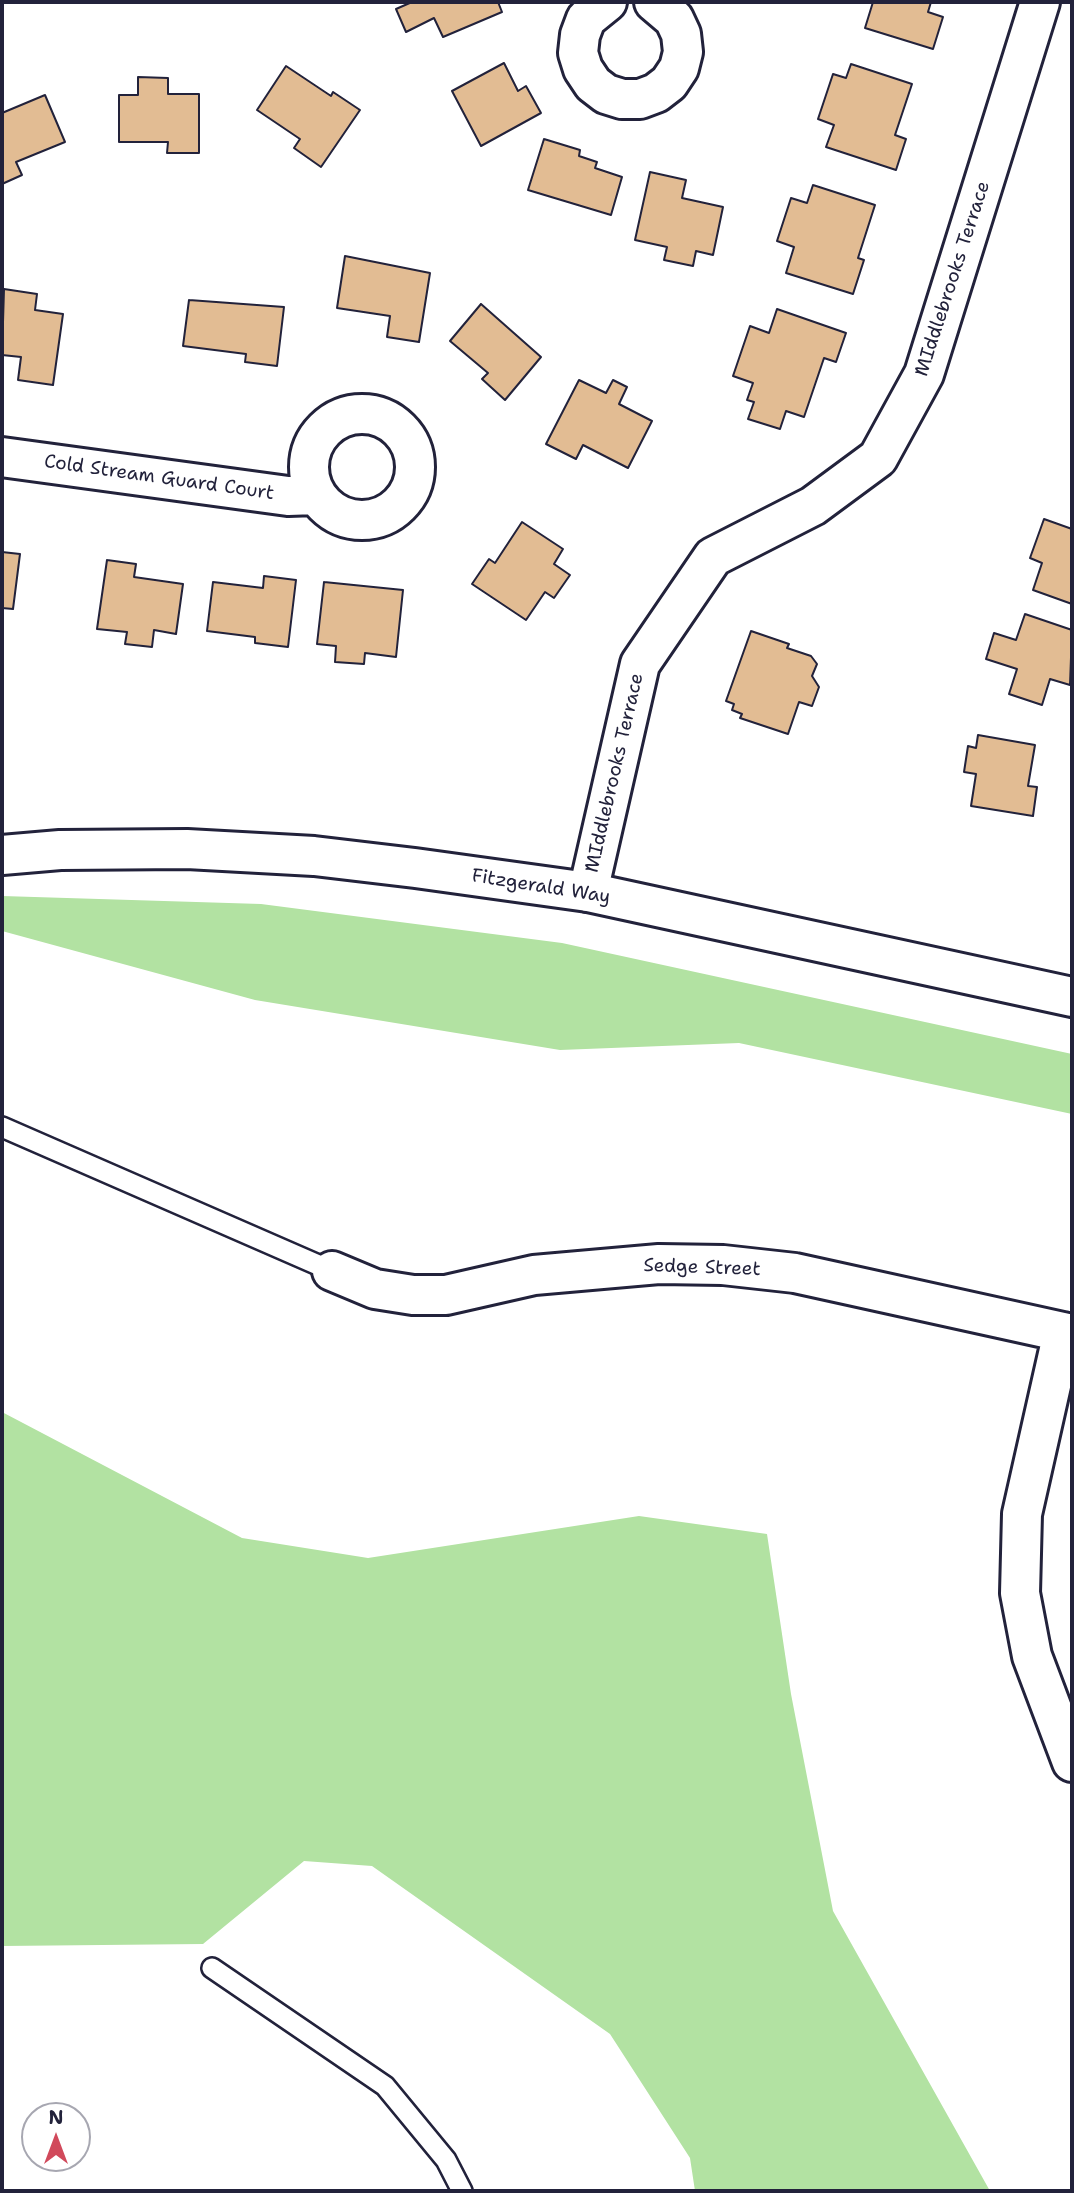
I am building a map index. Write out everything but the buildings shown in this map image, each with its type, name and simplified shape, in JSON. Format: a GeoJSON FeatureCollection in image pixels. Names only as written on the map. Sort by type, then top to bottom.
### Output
{"type":"FeatureCollection","features":[{"type":"Feature","properties":{"kind":"street"},"geometry":{"type":"LineString","coordinates":[[599,3],[586,19],[579,36],[578,53],[583,69],[593,84],[606,94],[622,99],[640,99],[656,93],[669,83],[679,68],[683,51],[681,34],[674,19],[654,2]]}},
{"type":"Feature","properties":{"kind":"street","name":"MIddlebrooks Terrace"},"geometry":{"type":"LineString","coordinates":[[588,892],[640,664],[713,557],[813,506],[878,458],[924,374],[1040,2]]}},
{"type":"Feature","properties":{"kind":"street","name":"Cold Stream Guard Court"},"geometry":{"type":"LineString","coordinates":[[2,457],[288,496],[316,495]]}},
{"type":"Feature","properties":{"kind":"street","name":"Fitzgerald Way"},"geometry":{"type":"LineString","coordinates":[[2,855],[60,850],[187,849],[314,856],[588,892],[1072,997]]}},
{"type":"Feature","properties":{"kind":"street","name":"Sedge Street"},"geometry":{"type":"LineString","coordinates":[[332,1271],[375,1289],[413,1295],[446,1295],[534,1275],[659,1264],[723,1265],[795,1273],[1067,1333]]}},
{"type":"Feature","properties":{"kind":"street"},"geometry":{"type":"LineString","coordinates":[[1067,1333],[1022,1514],[1020,1593],[1032,1656],[1072,1762]]}},
{"type":"Feature","properties":{"kind":"lane"},"geometry":{"type":"LineString","coordinates":[[2,1127],[332,1271]]}},
{"type":"Feature","properties":{"kind":"lane"},"geometry":{"type":"LineString","coordinates":[[212,1968],[385,2086],[446,2160],[462,2191]]}},
{"type":"Feature","properties":{"kind":"green space"},"geometry":{"type":"Polygon","coordinates":[[[2,896],[261,904],[562,943],[1072,1054],[1072,1114],[739,1043],[560,1050],[255,1000],[2,931],[2,896]]]}},
{"type":"Feature","properties":{"kind":"green space"},"geometry":{"type":"Polygon","coordinates":[[[2,1412],[242,1538],[368,1558],[639,1516],[767,1534],[791,1694],[833,1911],[990,2191],[695,2191],[690,2158],[610,2034],[372,1866],[304,1861],[203,1944],[2,1946],[2,1412]]]}}]}
